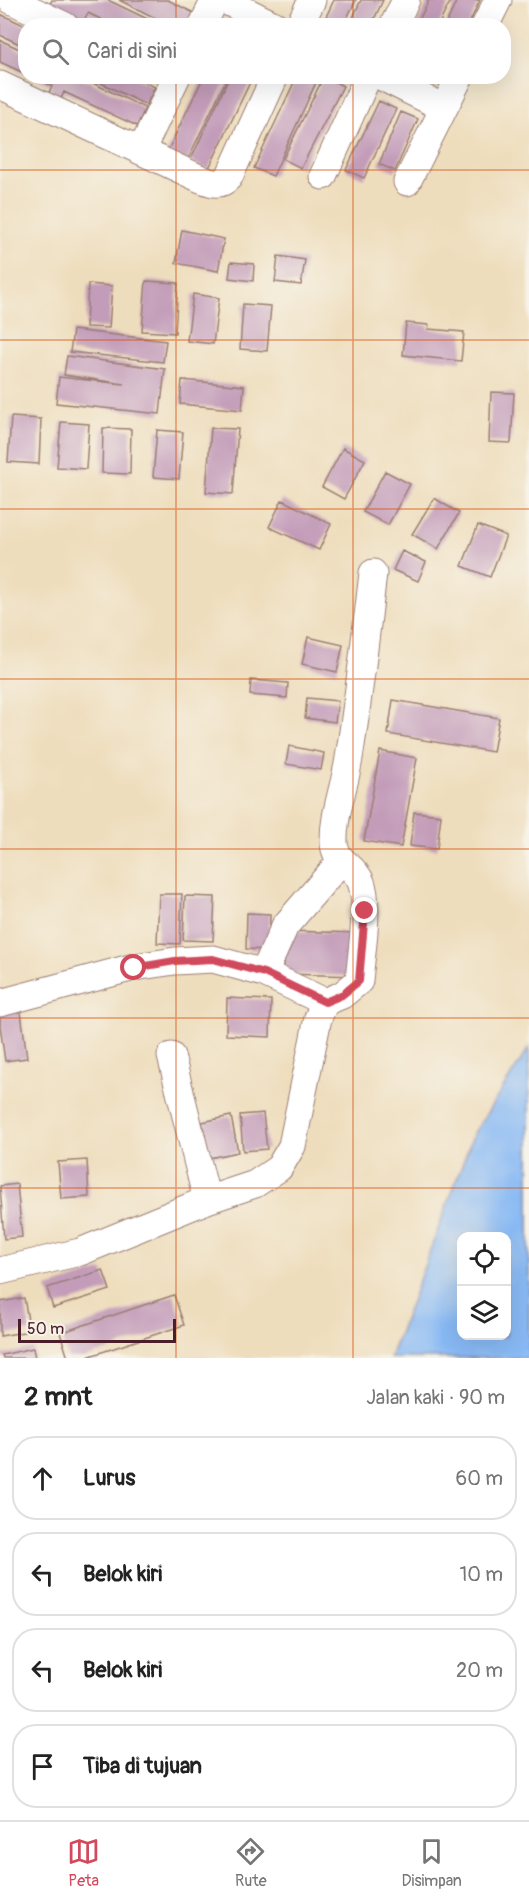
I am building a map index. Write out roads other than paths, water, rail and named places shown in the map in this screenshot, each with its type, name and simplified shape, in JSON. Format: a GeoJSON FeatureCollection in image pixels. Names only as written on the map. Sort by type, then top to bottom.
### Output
{"type":"FeatureCollection","features":[{"type":"Feature","properties":{"kind":"street"},"geometry":{"type":"LineString","coordinates":[[11,0],[48,18]]}},
{"type":"Feature","properties":{"kind":"street"},"geometry":{"type":"LineString","coordinates":[[206,18],[215,0]]}},
{"type":"Feature","properties":{"kind":"street"},"geometry":{"type":"LineString","coordinates":[[224,0],[260,18]]}},
{"type":"Feature","properties":{"kind":"street"},"geometry":{"type":"LineString","coordinates":[[303,18],[312,0]]}},
{"type":"Feature","properties":{"kind":"street"},"geometry":{"type":"LineString","coordinates":[[397,18],[406,0]]}},
{"type":"Feature","properties":{"kind":"street"},"geometry":{"type":"LineString","coordinates":[[489,18],[498,0]]}},
{"type":"Feature","properties":{"kind":"street"},"geometry":{"type":"LineString","coordinates":[[141,151],[173,84]]}},
{"type":"Feature","properties":{"kind":"street"},"geometry":{"type":"LineString","coordinates":[[0,85],[212,183],[224,182],[229,177],[271,84]]}},
{"type":"Feature","properties":{"kind":"street"},"geometry":{"type":"LineString","coordinates":[[323,176],[364,84]]}},
{"type":"Feature","properties":{"kind":"street"},"geometry":{"type":"LineString","coordinates":[[396,84],[444,108]]}},
{"type":"Feature","properties":{"kind":"street"},"geometry":{"type":"LineString","coordinates":[[407,182],[456,84]]}},
{"type":"Feature","properties":{"kind":"street"},"geometry":{"type":"LineString","coordinates":[[0,1272],[80,1252],[207,1200],[255,1184],[279,1168],[292,1146],[318,1018],[325,1002],[342,995],[359,981],[364,898],[362,884],[349,864],[341,861],[334,845],[334,825],[346,779],[355,724],[373,573]]}},
{"type":"Feature","properties":{"kind":"street"},"geometry":{"type":"LineString","coordinates":[[264,973],[285,926],[341,861]]}},
{"type":"Feature","properties":{"kind":"street"},"geometry":{"type":"LineString","coordinates":[[0,1004],[134,968],[175,961],[213,959],[264,973],[325,1002]]}},
{"type":"Feature","properties":{"kind":"street"},"geometry":{"type":"LineString","coordinates":[[171,1056],[207,1200]]}},
{"type":"Feature","properties":{"kind":"water"},"geometry":{"type":"Polygon","coordinates":[[[529,1048],[529,1358],[390,1358],[474,1133],[529,1048]]]}}]}
